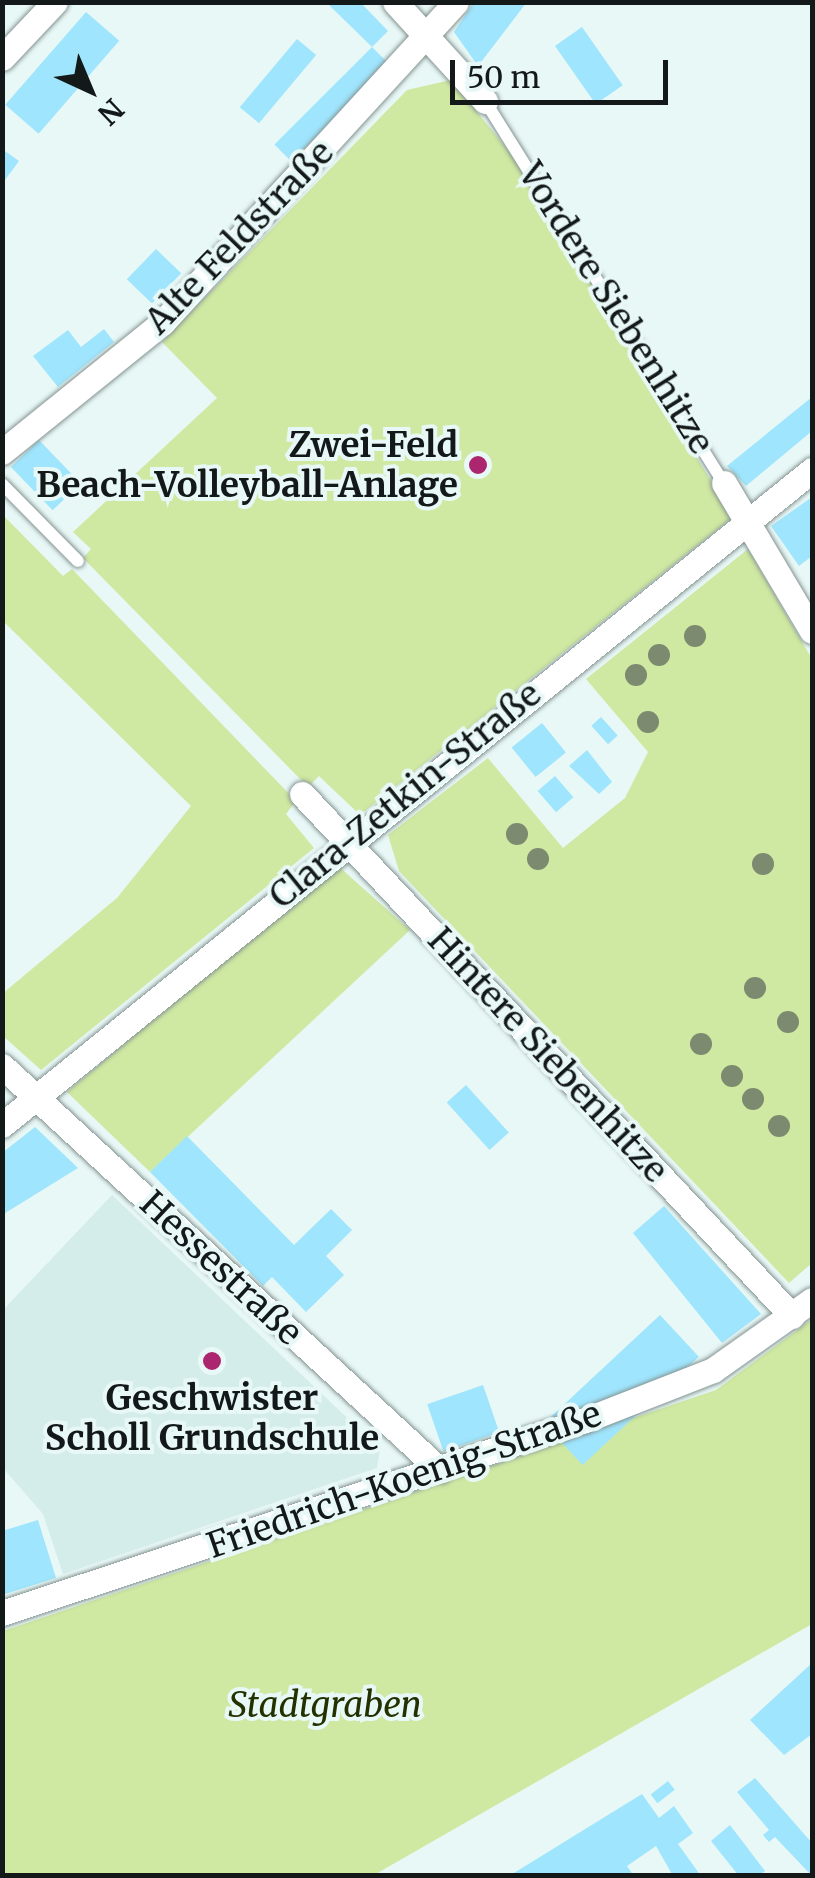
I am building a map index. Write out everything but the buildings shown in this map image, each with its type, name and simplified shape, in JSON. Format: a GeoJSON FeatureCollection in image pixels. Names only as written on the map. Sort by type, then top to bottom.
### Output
{"type":"FeatureCollection","features":[{"type":"Feature","properties":{"kind":"street"},"geometry":{"type":"LineString","coordinates":[[2,58],[55,2]]}},
{"type":"Feature","properties":{"kind":"street","name":"Vordere Siebenhitze"},"geometry":{"type":"LineString","coordinates":[[395,2],[485,101]]}},
{"type":"Feature","properties":{"kind":"street","name":"Alte Feldstraße"},"geometry":{"type":"LineString","coordinates":[[2,452],[162,323],[429,36],[456,2]]}},
{"type":"Feature","properties":{"kind":"street","name":"Clara-Zetkin-Straße"},"geometry":{"type":"LineString","coordinates":[[2,1125],[346,840],[812,470]]}},
{"type":"Feature","properties":{"kind":"street","name":"Vordere Siebenhitze"},"geometry":{"type":"LineString","coordinates":[[724,482],[812,631]]}},
{"type":"Feature","properties":{"kind":"street","name":"Hintere Siebenhitze"},"geometry":{"type":"LineString","coordinates":[[302,794],[802,1308]]}},
{"type":"Feature","properties":{"kind":"street","name":"Hessestraße"},"geometry":{"type":"LineString","coordinates":[[2,1066],[440,1470]]}},
{"type":"Feature","properties":{"kind":"street","name":"Friedrich-Koenig-Straße"},"geometry":{"type":"LineString","coordinates":[[2,1613],[440,1470],[713,1370],[802,1308]]}},
{"type":"Feature","properties":{"kind":"lane","name":"Vordere Siebenhitze"},"geometry":{"type":"LineString","coordinates":[[485,101],[724,482]]}},
{"type":"Feature","properties":{"kind":"lane"},"geometry":{"type":"LineString","coordinates":[[2,484],[78,561]]}},
{"type":"Feature","properties":{"kind":"shaded area"},"geometry":{"type":"Polygon","coordinates":[[[112,1195],[380,1449],[377,1468],[63,1574],[43,1514],[3,1468],[3,1310],[112,1195]]]}},
{"type":"Feature","properties":{"kind":"green space"},"geometry":{"type":"Polygon","coordinates":[[[451,80],[517,161],[733,517],[360,815],[319,776],[308,787],[83,558],[91,549],[73,532],[217,398],[162,342],[407,90],[451,80]]]}},
{"type":"Feature","properties":{"kind":"green space"},"geometry":{"type":"Polygon","coordinates":[[[3,515],[63,576],[72,569],[296,801],[286,814],[314,848],[41,1070],[3,1036],[2,994],[117,898],[191,806],[3,621],[3,515]]]}},
{"type":"Feature","properties":{"kind":"green space"},"geometry":{"type":"Polygon","coordinates":[[[748,549],[812,659],[812,1263],[789,1283],[399,871],[388,835],[488,758],[563,848],[625,798],[648,752],[586,679],[748,549]]]}},
{"type":"Feature","properties":{"kind":"green space"},"geometry":{"type":"Polygon","coordinates":[[[337,865],[410,930],[150,1172],[67,1092],[337,865]]]}},
{"type":"Feature","properties":{"kind":"green space","name":"Stadtgraben"},"geometry":{"type":"Polygon","coordinates":[[[812,1319],[812,1624],[374,1875],[3,1875],[3,1631],[716,1390],[812,1319]]]}},
{"type":"Feature","properties":{"kind":"place","name":"Zwei-Feld Beach-Volleyball-Anlage"},"geometry":{"type":"Point","coordinates":[478,465]}},
{"type":"Feature","properties":{"kind":"place","name":"Geschwister Scholl Grundschule"},"geometry":{"type":"Point","coordinates":[212,1361]}}]}
